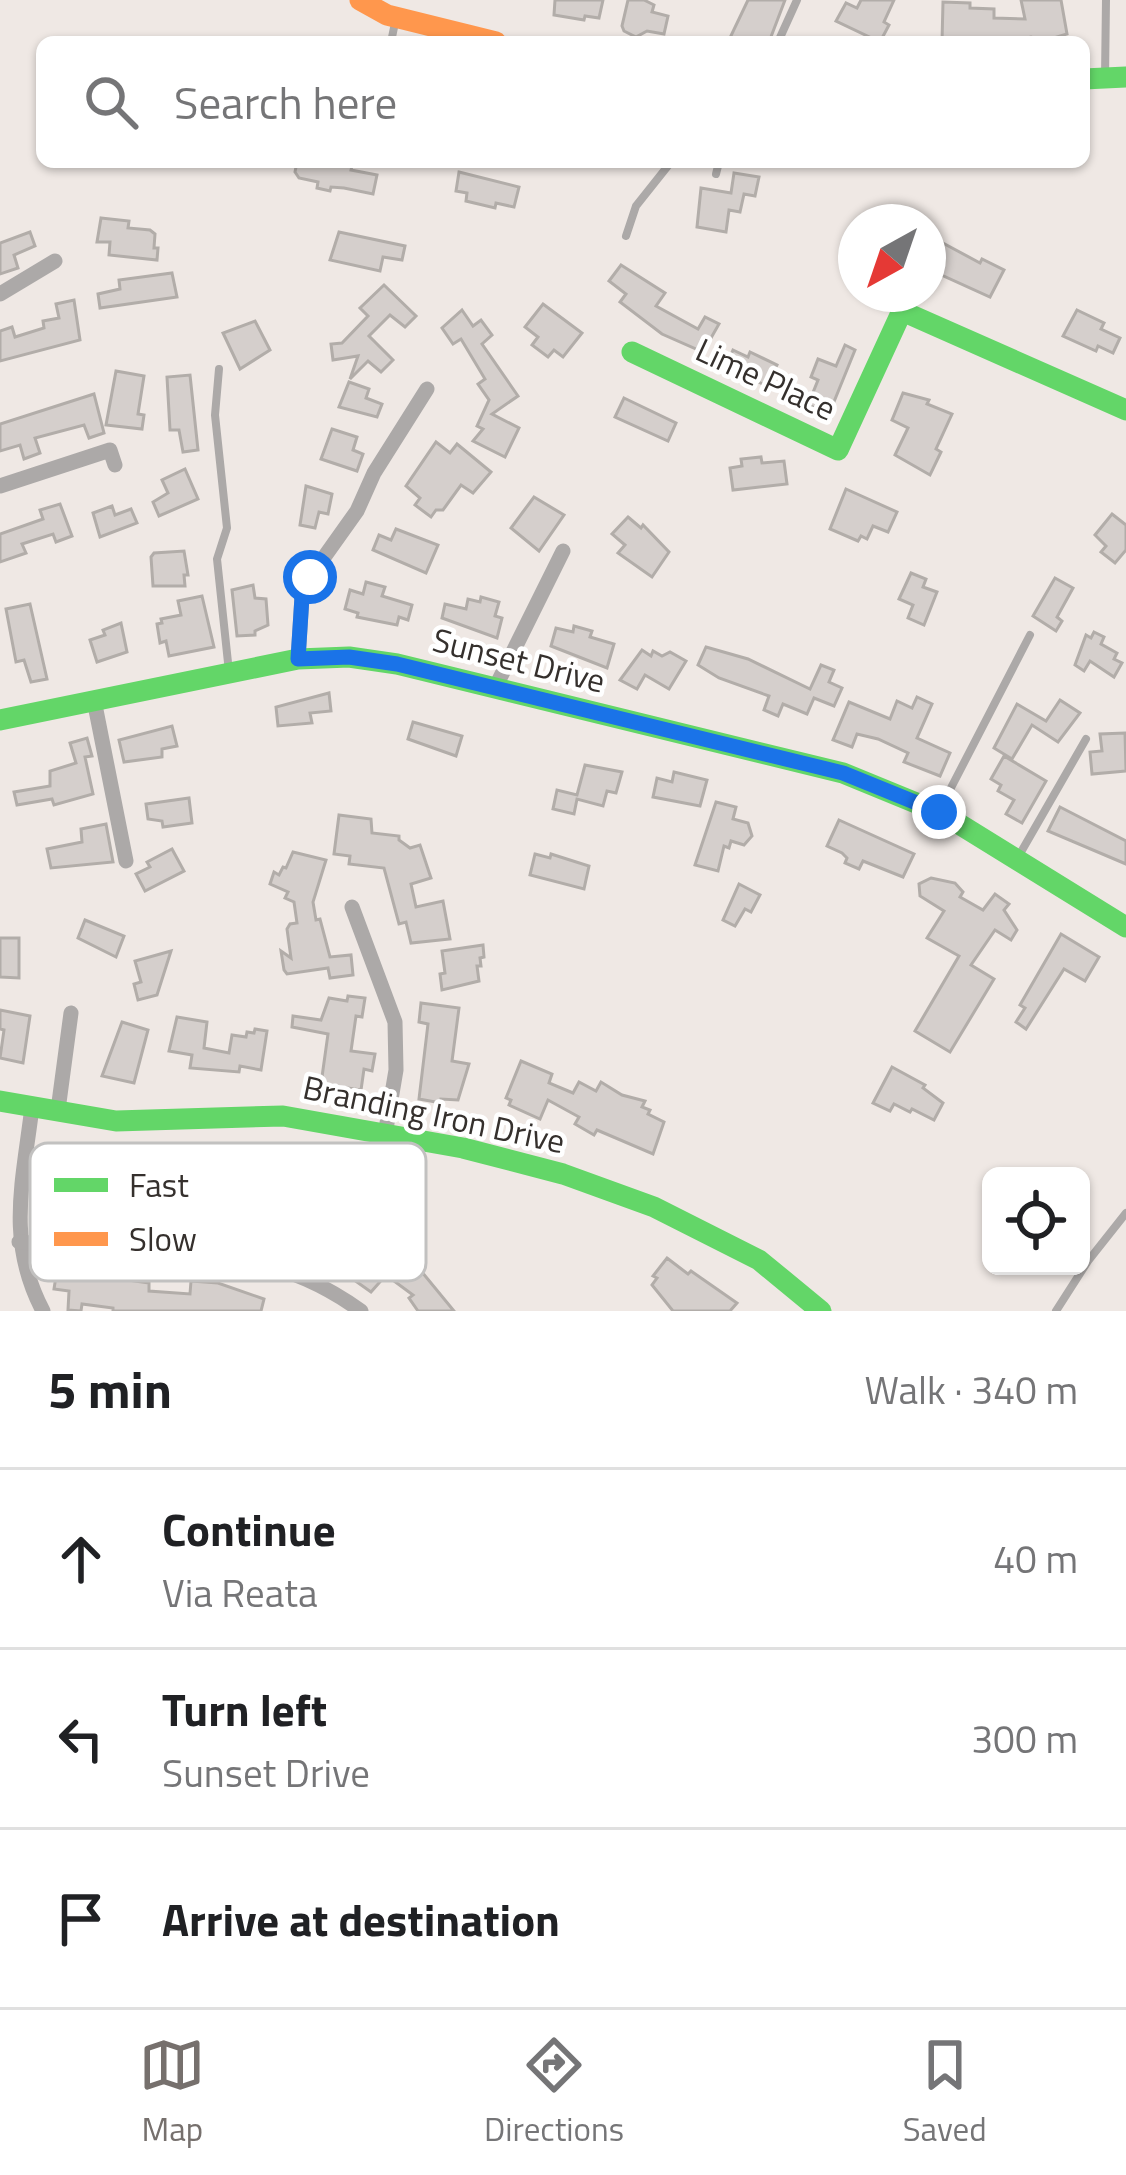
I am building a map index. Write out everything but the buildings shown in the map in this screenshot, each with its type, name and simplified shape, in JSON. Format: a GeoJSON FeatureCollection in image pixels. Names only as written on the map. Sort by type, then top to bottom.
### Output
{"type":"FeatureCollection","features":[{"type":"Feature","properties":{"kind":"street"},"geometry":{"type":"LineString","coordinates":[[360,0],[396,17],[472,36]]}},
{"type":"Feature","properties":{"kind":"street"},"geometry":{"type":"LineString","coordinates":[[0,294],[55,261]]}},
{"type":"Feature","properties":{"kind":"street","name":"Lime Place"},"geometry":{"type":"LineString","coordinates":[[632,352],[838,449],[902,310],[1126,410]]}},
{"type":"Feature","properties":{"kind":"street"},"geometry":{"type":"LineString","coordinates":[[298,659],[302,597],[310,577],[357,512],[374,473],[427,389]]}},
{"type":"Feature","properties":{"kind":"street"},"geometry":{"type":"LineString","coordinates":[[0,486],[110,450],[115,465]]}},
{"type":"Feature","properties":{"kind":"street"},"geometry":{"type":"LineString","coordinates":[[494,690],[562,551]]}},
{"type":"Feature","properties":{"kind":"street","name":"Sunset Drive"},"geometry":{"type":"LineString","coordinates":[[0,720],[298,659],[349,657],[397,664],[843,773],[939,812],[1126,927]]}},
{"type":"Feature","properties":{"kind":"street"},"geometry":{"type":"LineString","coordinates":[[94,700],[125,861]]}},
{"type":"Feature","properties":{"kind":"street"},"geometry":{"type":"LineString","coordinates":[[352,907],[395,1022],[396,1070],[386,1135]]}},
{"type":"Feature","properties":{"kind":"street"},"geometry":{"type":"LineString","coordinates":[[58,1110],[71,1013]]}},
{"type":"Feature","properties":{"kind":"street","name":"Branding Iron Drive"},"geometry":{"type":"LineString","coordinates":[[0,1101],[116,1120],[283,1116],[464,1148],[563,1174],[654,1207],[759,1260],[821,1311]]}},
{"type":"Feature","properties":{"kind":"street"},"geometry":{"type":"LineString","coordinates":[[32,1107],[17,1223],[27,1275],[43,1311]]}},
{"type":"Feature","properties":{"kind":"street"},"geometry":{"type":"LineString","coordinates":[[19,1242],[30,1243]]}},
{"type":"Feature","properties":{"kind":"street"},"geometry":{"type":"LineString","coordinates":[[313,1281],[361,1311]]}},
{"type":"Feature","properties":{"kind":"lane"},"geometry":{"type":"LineString","coordinates":[[781,36],[797,0]]}},
{"type":"Feature","properties":{"kind":"lane"},"geometry":{"type":"LineString","coordinates":[[1105,78],[1106,0]]}},
{"type":"Feature","properties":{"kind":"lane"},"geometry":{"type":"LineString","coordinates":[[392,36],[396,17]]}},
{"type":"Feature","properties":{"kind":"lane"},"geometry":{"type":"LineString","coordinates":[[626,236],[636,206],[666,168]]}},
{"type":"Feature","properties":{"kind":"lane"},"geometry":{"type":"LineString","coordinates":[[716,175],[718,168]]}},
{"type":"Feature","properties":{"kind":"lane"},"geometry":{"type":"LineString","coordinates":[[219,369],[215,415],[227,528],[217,559],[230,674]]}},
{"type":"Feature","properties":{"kind":"lane"},"geometry":{"type":"LineString","coordinates":[[939,812],[1030,635]]}},
{"type":"Feature","properties":{"kind":"lane"},"geometry":{"type":"LineString","coordinates":[[1016,861],[1086,739]]}},
{"type":"Feature","properties":{"kind":"lane"},"geometry":{"type":"LineString","coordinates":[[1056,1311],[1126,1214]]}},
{"type":"Feature","properties":{"kind":"traffic: fast"},"geometry":{"type":"LineString","coordinates":[[1090,79],[1126,77]]}},
{"type":"Feature","properties":{"kind":"traffic: fast"},"geometry":{"type":"LineString","coordinates":[[632,352],[838,450],[902,311],[1126,410]]}},
{"type":"Feature","properties":{"kind":"traffic: fast"},"geometry":{"type":"LineString","coordinates":[[0,720],[298,659],[349,657],[397,664],[843,773],[943,814],[1126,927]]}},
{"type":"Feature","properties":{"kind":"traffic: fast"},"geometry":{"type":"LineString","coordinates":[[0,1101],[116,1121],[283,1116],[463,1148],[563,1174],[654,1207],[759,1260],[821,1311]]}},
{"type":"Feature","properties":{"kind":"traffic: slow"},"geometry":{"type":"LineString","coordinates":[[360,0],[387,15],[472,36]]}},
{"type":"Feature","properties":{"kind":"route"},"geometry":{"type":"LineString","coordinates":[[310,577],[302,597],[298,659],[349,657],[397,664],[843,773],[939,812]]}}]}
